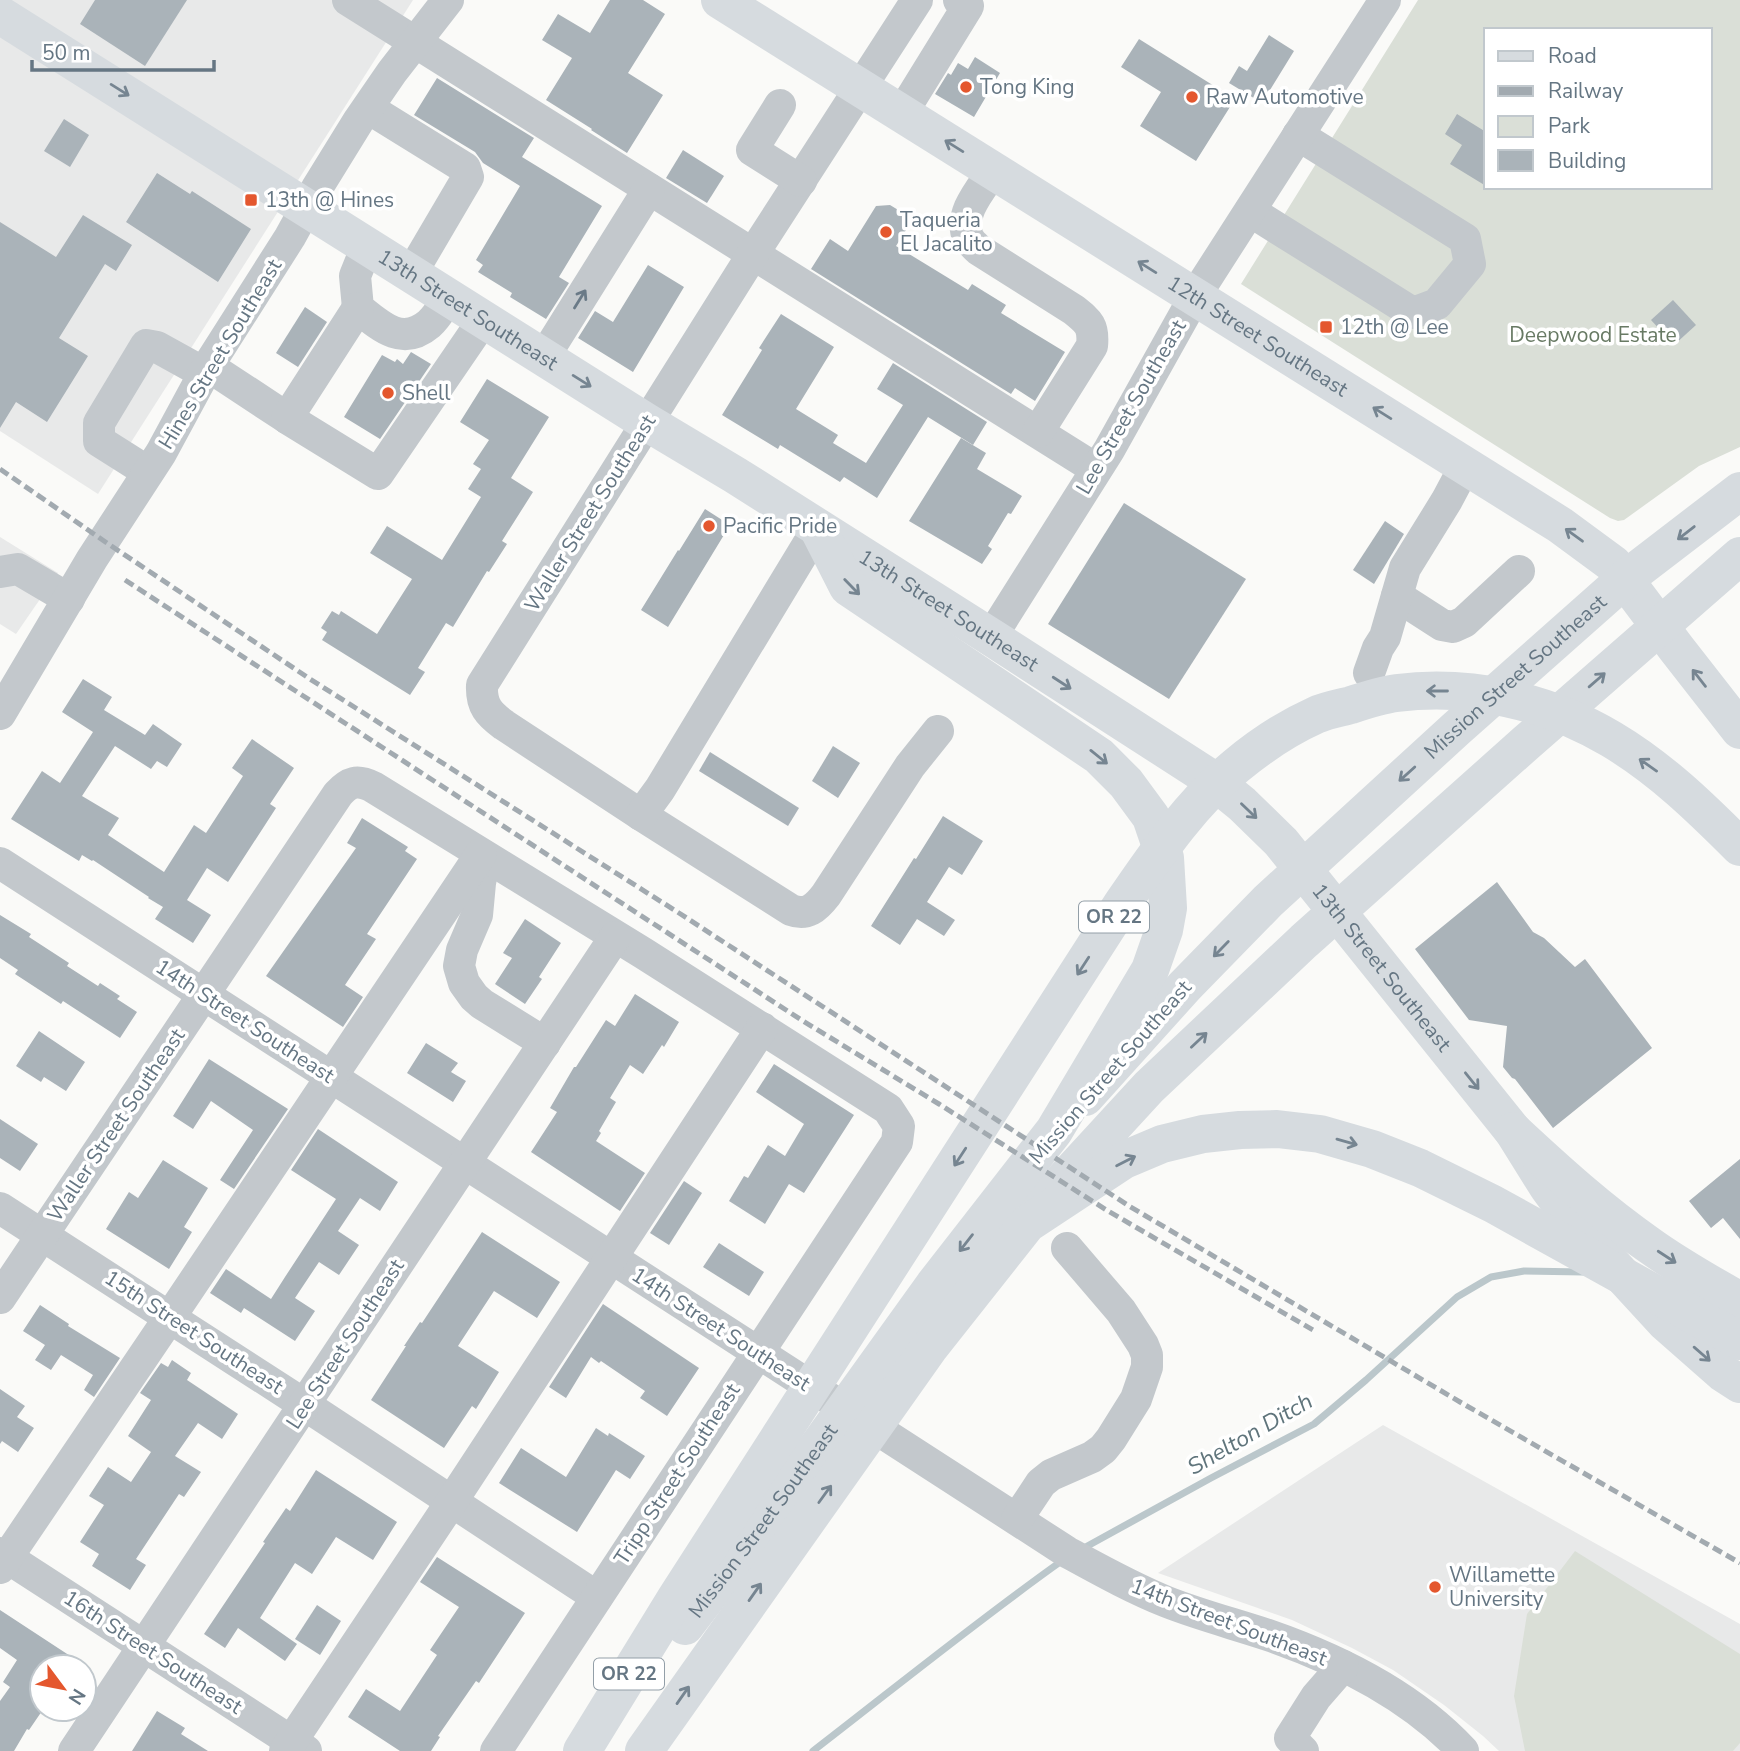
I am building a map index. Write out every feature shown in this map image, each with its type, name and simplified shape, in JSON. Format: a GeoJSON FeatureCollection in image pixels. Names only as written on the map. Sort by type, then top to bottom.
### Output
{"type":"FeatureCollection","features":[{"type":"Feature","properties":{"kind":"main road","name":"12th Street Southeast"},"geometry":{"type":"LineString","coordinates":[[720,0],[1560,525],[1602,555],[1613,564],[1740,730]]}},
{"type":"Feature","properties":{"kind":"main road","name":"13th Street Southeast"},"geometry":{"type":"LineString","coordinates":[[0,15],[991,637],[1210,778],[1242,804],[1281,842],[1513,1131],[1560,1174],[1599,1227]]}},
{"type":"Feature","properties":{"kind":"main road","name":"Mission Street Southeast"},"geometry":{"type":"LineString","coordinates":[[584,1751],[758,1531],[934,1285],[1109,1057],[1185,986],[1268,901],[1457,728],[1624,580],[1740,491]]}},
{"type":"Feature","properties":{"kind":"main road"},"geometry":{"type":"LineString","coordinates":[[818,528],[848,587],[1099,756],[1126,783],[1151,817],[1165,858],[1168,908],[1164,930],[1150,970],[1109,1057]]}},
{"type":"Feature","properties":{"kind":"main road","name":"Mission Street Southeast"},"geometry":{"type":"LineString","coordinates":[[644,1751],[758,1531],[929,1348],[1057,1187],[1149,1087],[1304,941],[1740,556]]}},
{"type":"Feature","properties":{"kind":"main road","name":"OR 22"},"geometry":{"type":"LineString","coordinates":[[758,1531],[1122,904],[1195,804],[1235,766],[1273,738],[1317,715],[1395,693],[1435,690],[1476,692],[1519,701],[1571,718],[1611,739],[1673,783],[1740,847]]}},
{"type":"Feature","properties":{"kind":"main road","name":"OR 22"},"geometry":{"type":"LineString","coordinates":[[1027,1224],[1124,1160],[1162,1144],[1203,1134],[1241,1130],[1277,1129],[1320,1134],[1373,1149],[1420,1168],[1493,1204],[1740,1341]]}},
{"type":"Feature","properties":{"kind":"main road"},"geometry":{"type":"LineString","coordinates":[[1599,1227],[1647,1244],[1740,1301]]}},
{"type":"Feature","properties":{"kind":"main road"},"geometry":{"type":"LineString","coordinates":[[1599,1227],[1665,1322],[1723,1373],[1740,1384]]}},
{"type":"Feature","properties":{"kind":"street"},"geometry":{"type":"LineString","coordinates":[[348,0],[1096,469]]}},
{"type":"Feature","properties":{"kind":"street","name":"Hines Street Southeast"},"geometry":{"type":"LineString","coordinates":[[0,714],[171,435],[206,370],[368,108],[392,72],[448,0]]}},
{"type":"Feature","properties":{"kind":"street","name":"Waller Street Southeast"},"geometry":{"type":"LineString","coordinates":[[917,0],[753,254],[482,685],[481,695],[490,715],[641,815],[799,913],[806,913],[817,906],[826,895],[910,766],[938,731]]}},
{"type":"Feature","properties":{"kind":"street"},"geometry":{"type":"LineString","coordinates":[[902,113],[968,6],[959,0]]}},
{"type":"Feature","properties":{"kind":"street","name":"Lee Street Southeast"},"geometry":{"type":"LineString","coordinates":[[991,637],[1096,469],[1195,296],[1384,0]]}},
{"type":"Feature","properties":{"kind":"street"},"geometry":{"type":"LineString","coordinates":[[780,105],[752,150],[801,181]]}},
{"type":"Feature","properties":{"kind":"street"},"geometry":{"type":"LineString","coordinates":[[368,108],[465,168],[468,177],[411,274]]}},
{"type":"Feature","properties":{"kind":"street"},"geometry":{"type":"LineString","coordinates":[[1250,211],[1413,313],[1437,304],[1469,264],[1465,239],[1298,135]]}},
{"type":"Feature","properties":{"kind":"street"},"geometry":{"type":"LineString","coordinates":[[993,171],[970,207],[965,224],[968,239],[979,250],[1074,310],[1094,331],[1092,346],[1038,432]]}},
{"type":"Feature","properties":{"kind":"street"},"geometry":{"type":"LineString","coordinates":[[544,357],[649,189]]}},
{"type":"Feature","properties":{"kind":"street"},"geometry":{"type":"LineString","coordinates":[[288,418],[358,308],[355,276],[366,246]]}},
{"type":"Feature","properties":{"kind":"street"},"geometry":{"type":"LineString","coordinates":[[358,308],[391,332],[413,334],[431,323],[449,298]]}},
{"type":"Feature","properties":{"kind":"street"},"geometry":{"type":"LineString","coordinates":[[148,472],[99,441],[99,424],[146,345],[157,347],[206,370],[378,474],[484,319]]}},
{"type":"Feature","properties":{"kind":"street"},"geometry":{"type":"LineString","coordinates":[[1369,673],[1385,636],[1405,568],[1465,466]]}},
{"type":"Feature","properties":{"kind":"street"},"geometry":{"type":"LineString","coordinates":[[641,815],[660,789],[818,528]]}},
{"type":"Feature","properties":{"kind":"street"},"geometry":{"type":"LineString","coordinates":[[0,572],[18,569],[69,599]]}},
{"type":"Feature","properties":{"kind":"street"},"geometry":{"type":"LineString","coordinates":[[1397,596],[1442,625],[1453,627],[1464,622],[1519,571]]}},
{"type":"Feature","properties":{"kind":"street","name":"Waller Street Southeast"},"geometry":{"type":"LineString","coordinates":[[0,1298],[345,786],[354,782],[373,787],[483,855]]}},
{"type":"Feature","properties":{"kind":"street"},"geometry":{"type":"LineString","coordinates":[[294,1748],[452,1501],[762,1028],[483,855]]}},
{"type":"Feature","properties":{"kind":"street"},"geometry":{"type":"LineString","coordinates":[[483,855],[477,915],[462,950],[459,966],[464,983],[482,1004],[545,1043]]}},
{"type":"Feature","properties":{"kind":"street"},"geometry":{"type":"LineString","coordinates":[[2,1560],[483,855]]}},
{"type":"Feature","properties":{"kind":"street","name":"14th Street Southeast"},"geometry":{"type":"LineString","coordinates":[[0,863],[1068,1552],[1110,1576],[1170,1603],[1303,1647],[1343,1666],[1408,1702],[1463,1751]]}},
{"type":"Feature","properties":{"kind":"street","name":"Lee Street Southeast"},"geometry":{"type":"LineString","coordinates":[[74,1751],[615,937]]}},
{"type":"Feature","properties":{"kind":"street","name":"Tripp Street Southeast"},"geometry":{"type":"LineString","coordinates":[[496,1751],[897,1142],[899,1126],[881,1103],[762,1028]]}},
{"type":"Feature","properties":{"kind":"street","name":"15th Street Southeast"},"geometry":{"type":"LineString","coordinates":[[0,1208],[597,1597]]}},
{"type":"Feature","properties":{"kind":"street"},"geometry":{"type":"LineString","coordinates":[[1023,1522],[1041,1483],[1051,1475],[1092,1457],[1111,1439],[1136,1399],[1147,1367],[1147,1355],[1143,1345],[1121,1311],[1067,1248]]}},
{"type":"Feature","properties":{"kind":"street","name":"16th Street Southeast"},"geometry":{"type":"LineString","coordinates":[[2,1560],[144,1647],[294,1748]]}},
{"type":"Feature","properties":{"kind":"street"},"geometry":{"type":"LineString","coordinates":[[1289,1747],[1316,1697],[1343,1666]]}},
{"type":"Feature","properties":{"kind":"shaded area"},"geometry":{"type":"Polygon","coordinates":[[[0,0],[413,0],[98,494],[0,431],[0,0]]]}},
{"type":"Feature","properties":{"kind":"shaded area"},"geometry":{"type":"Polygon","coordinates":[[[0,537],[58,573],[16,634],[0,624],[0,537]]]}},
{"type":"Feature","properties":{"kind":"shaded area","name":"Willamette University"},"geometry":{"type":"Polygon","coordinates":[[[1383,1425],[1740,1624],[1740,1751],[1499,1751],[1444,1705],[1393,1670],[1352,1648],[1292,1620],[1158,1573],[1383,1425]]]}},
{"type":"Feature","properties":{"kind":"green space","name":"Deepwood Estate"},"geometry":{"type":"Polygon","coordinates":[[[1418,0],[1740,0],[1740,447],[1699,466],[1624,520],[1610,518],[1241,284],[1418,0]]]}},
{"type":"Feature","properties":{"kind":"green space"},"geometry":{"type":"Polygon","coordinates":[[[1575,1551],[1740,1654],[1740,1743],[1733,1751],[1525,1751],[1514,1696],[1527,1614],[1575,1551]]]}},
{"type":"Feature","properties":{"kind":"building"},"geometry":{"type":"Polygon","coordinates":[[[95,0],[187,0],[145,66],[80,24],[95,0]]]}},
{"type":"Feature","properties":{"kind":"building"},"geometry":{"type":"Polygon","coordinates":[[[610,0],[643,0],[665,14],[628,73],[663,95],[627,153],[546,100],[572,58],[542,40],[558,14],[590,33],[610,0]]]}},
{"type":"Feature","properties":{"kind":"building"},"geometry":{"type":"Polygon","coordinates":[[[1269,35],[1294,51],[1262,103],[1229,83],[1239,66],[1247,71],[1269,35]]]}},
{"type":"Feature","properties":{"kind":"building","name":"Raw Automotive"},"geometry":{"type":"Polygon","coordinates":[[[1139,39],[1235,99],[1196,161],[1140,126],[1161,92],[1121,67],[1139,39]]]}},
{"type":"Feature","properties":{"kind":"building"},"geometry":{"type":"Polygon","coordinates":[[[975,57],[1000,73],[974,117],[935,94],[958,63],[968,69],[975,57]]]}},
{"type":"Feature","properties":{"kind":"building"},"geometry":{"type":"Polygon","coordinates":[[[437,78],[534,138],[522,157],[602,206],[559,277],[569,283],[546,319],[510,297],[512,293],[478,272],[483,265],[476,260],[520,186],[483,163],[475,152],[414,115],[437,78]]]}},
{"type":"Feature","properties":{"kind":"building"},"geometry":{"type":"Polygon","coordinates":[[[1457,114],[1484,131],[1484,185],[1450,164],[1462,145],[1445,134],[1457,114]]]}},
{"type":"Feature","properties":{"kind":"building"},"geometry":{"type":"Polygon","coordinates":[[[64,119],[89,135],[70,167],[44,151],[64,119]]]}},
{"type":"Feature","properties":{"kind":"building"},"geometry":{"type":"Polygon","coordinates":[[[683,150],[724,176],[707,203],[666,178],[683,150]]]}},
{"type":"Feature","properties":{"kind":"building"},"geometry":{"type":"Polygon","coordinates":[[[157,173],[190,194],[192,191],[251,229],[218,282],[126,222],[157,173]]]}},
{"type":"Feature","properties":{"kind":"building"},"geometry":{"type":"Polygon","coordinates":[[[890,205],[913,219],[896,246],[968,290],[972,284],[1006,305],[1001,313],[1065,352],[1035,401],[1015,388],[1011,394],[811,269],[830,239],[848,251],[876,206],[890,205]]]}},
{"type":"Feature","properties":{"kind":"building"},"geometry":{"type":"Polygon","coordinates":[[[83,215],[132,245],[116,271],[105,264],[59,338],[88,356],[47,422],[16,402],[0,428],[0,222],[56,257],[83,215]]]}},
{"type":"Feature","properties":{"kind":"building"},"geometry":{"type":"Polygon","coordinates":[[[648,265],[684,287],[633,372],[578,338],[595,311],[613,322],[648,265]]]}},
{"type":"Feature","properties":{"kind":"building"},"geometry":{"type":"Polygon","coordinates":[[[1673,300],[1696,325],[1674,345],[1651,320],[1673,300]]]}},
{"type":"Feature","properties":{"kind":"building"},"geometry":{"type":"Polygon","coordinates":[[[305,307],[327,322],[298,367],[276,353],[305,307]]]}},
{"type":"Feature","properties":{"kind":"building"},"geometry":{"type":"Polygon","coordinates":[[[781,314],[834,347],[796,409],[838,435],[833,443],[866,463],[903,405],[877,389],[893,363],[987,422],[973,445],[928,417],[877,498],[844,477],[840,482],[780,445],[778,449],[722,415],[781,314]]]}},
{"type":"Feature","properties":{"kind":"building"},"geometry":{"type":"Polygon","coordinates":[[[411,352],[431,364],[380,439],[344,417],[382,355],[395,362],[397,359],[403,364],[411,352]]]}},
{"type":"Feature","properties":{"kind":"building"},"geometry":{"type":"Polygon","coordinates":[[[487,379],[549,417],[511,478],[533,492],[502,541],[507,544],[489,572],[487,571],[453,627],[446,623],[418,668],[425,672],[410,695],[322,640],[327,632],[321,628],[332,611],[339,615],[341,611],[377,634],[412,579],[370,553],[387,526],[442,560],[481,497],[468,489],[481,469],[473,464],[489,440],[460,422],[487,379]]]}},
{"type":"Feature","properties":{"kind":"building"},"geometry":{"type":"Polygon","coordinates":[[[961,438],[986,453],[977,469],[1022,496],[988,546],[992,549],[982,564],[909,521],[961,438]]]}},
{"type":"Feature","properties":{"kind":"building"},"geometry":{"type":"Polygon","coordinates":[[[1124,503],[1246,579],[1169,699],[1048,624],[1124,503]]]}},
{"type":"Feature","properties":{"kind":"building"},"geometry":{"type":"Polygon","coordinates":[[[705,509],[730,525],[668,627],[641,610],[705,509]]]}},
{"type":"Feature","properties":{"kind":"building"},"geometry":{"type":"Polygon","coordinates":[[[1385,521],[1404,534],[1374,584],[1353,570],[1385,521]]]}},
{"type":"Feature","properties":{"kind":"building"},"geometry":{"type":"Polygon","coordinates":[[[83,679],[112,697],[104,710],[145,735],[153,724],[182,744],[167,767],[157,761],[151,769],[115,746],[82,796],[119,818],[108,835],[164,872],[194,825],[206,833],[243,776],[232,768],[252,739],[294,768],[270,804],[276,808],[228,882],[207,868],[187,900],[211,915],[193,943],[155,919],[163,907],[149,897],[93,860],[82,855],[79,861],[11,819],[42,771],[60,783],[93,732],[62,712],[83,679]]]}},
{"type":"Feature","properties":{"kind":"building"},"geometry":{"type":"Polygon","coordinates":[[[833,746],[860,763],[838,798],[812,781],[833,746]]]}},
{"type":"Feature","properties":{"kind":"building"},"geometry":{"type":"Polygon","coordinates":[[[710,752],[799,808],[788,826],[699,771],[710,752]]]}},
{"type":"Feature","properties":{"kind":"building"},"geometry":{"type":"Polygon","coordinates":[[[943,816],[983,841],[962,875],[949,867],[927,902],[955,920],[944,936],[917,919],[900,945],[871,926],[943,816]]]}},
{"type":"Feature","properties":{"kind":"building"},"geometry":{"type":"Polygon","coordinates":[[[362,818],[408,847],[405,851],[417,859],[367,934],[376,939],[345,985],[363,997],[343,1027],[266,976],[356,848],[347,843],[362,818]]]}},
{"type":"Feature","properties":{"kind":"building"},"geometry":{"type":"Polygon","coordinates":[[[1497,882],[1533,932],[1544,938],[1575,967],[1585,959],[1652,1048],[1553,1128],[1503,1067],[1507,1026],[1469,1020],[1415,949],[1497,882]]]}},
{"type":"Feature","properties":{"kind":"building"},"geometry":{"type":"Polygon","coordinates":[[[0,915],[31,934],[29,937],[69,963],[67,966],[98,986],[100,983],[120,996],[117,999],[137,1012],[120,1038],[15,974],[18,970],[0,958],[0,915]]]}},
{"type":"Feature","properties":{"kind":"building"},"geometry":{"type":"Polygon","coordinates":[[[525,919],[561,943],[525,1004],[495,984],[512,958],[503,953],[525,919]]]}},
{"type":"Feature","properties":{"kind":"building"},"geometry":{"type":"Polygon","coordinates":[[[635,994],[679,1022],[643,1074],[630,1065],[610,1098],[616,1102],[599,1131],[601,1133],[596,1141],[645,1173],[620,1211],[531,1152],[557,1112],[550,1108],[574,1067],[606,1020],[615,1026],[635,994]]]}},
{"type":"Feature","properties":{"kind":"building"},"geometry":{"type":"Polygon","coordinates":[[[39,1031],[85,1062],[66,1091],[44,1077],[41,1082],[16,1066],[39,1031]]]}},
{"type":"Feature","properties":{"kind":"building"},"geometry":{"type":"Polygon","coordinates":[[[426,1043],[458,1063],[451,1072],[466,1081],[453,1102],[407,1073],[426,1043]]]}},
{"type":"Feature","properties":{"kind":"building"},"geometry":{"type":"Polygon","coordinates":[[[209,1059],[288,1109],[234,1189],[220,1180],[253,1130],[211,1101],[193,1129],[173,1116],[209,1059]]]}},
{"type":"Feature","properties":{"kind":"building"},"geometry":{"type":"Polygon","coordinates":[[[774,1064],[854,1115],[804,1193],[789,1184],[765,1224],[729,1201],[744,1176],[748,1178],[768,1145],[785,1156],[804,1124],[756,1092],[774,1064]]]}},
{"type":"Feature","properties":{"kind":"building"},"geometry":{"type":"Polygon","coordinates":[[[0,1119],[38,1144],[20,1171],[0,1158],[0,1119]]]}},
{"type":"Feature","properties":{"kind":"building"},"geometry":{"type":"Polygon","coordinates":[[[318,1129],[398,1182],[380,1211],[360,1198],[338,1231],[359,1245],[339,1275],[319,1262],[295,1298],[315,1311],[295,1341],[244,1308],[241,1313],[210,1293],[226,1269],[271,1299],[336,1199],[291,1170],[318,1129]]]}},
{"type":"Feature","properties":{"kind":"building"},"geometry":{"type":"Polygon","coordinates":[[[1740,1159],[1740,1239],[1723,1218],[1711,1228],[1689,1201],[1740,1159]]]}},
{"type":"Feature","properties":{"kind":"building"},"geometry":{"type":"Polygon","coordinates":[[[163,1160],[208,1188],[184,1227],[192,1232],[169,1269],[106,1229],[129,1192],[138,1198],[163,1160]]]}},
{"type":"Feature","properties":{"kind":"building"},"geometry":{"type":"Polygon","coordinates":[[[684,1181],[702,1193],[669,1245],[650,1233],[684,1181]]]}},
{"type":"Feature","properties":{"kind":"building"},"geometry":{"type":"Polygon","coordinates":[[[482,1232],[560,1282],[537,1318],[494,1291],[458,1346],[499,1372],[476,1409],[472,1406],[444,1448],[371,1400],[404,1346],[482,1232]]]}},
{"type":"Feature","properties":{"kind":"building"},"geometry":{"type":"Polygon","coordinates":[[[719,1243],[764,1272],[749,1296],[703,1267],[719,1243]]]}},
{"type":"Feature","properties":{"kind":"building"},"geometry":{"type":"Polygon","coordinates":[[[603,1304],[699,1368],[667,1416],[640,1398],[645,1391],[591,1357],[566,1398],[549,1387],[603,1304]]]}},
{"type":"Feature","properties":{"kind":"building"},"geometry":{"type":"Polygon","coordinates":[[[40,1305],[120,1358],[94,1397],[84,1390],[93,1375],[61,1355],[51,1370],[35,1360],[45,1345],[23,1331],[40,1305]]]}},
{"type":"Feature","properties":{"kind":"building"},"geometry":{"type":"Polygon","coordinates":[[[172,1360],[191,1373],[187,1380],[238,1414],[222,1439],[198,1423],[175,1456],[201,1472],[184,1497],[179,1494],[136,1559],[146,1565],[130,1590],[92,1566],[99,1554],[80,1542],[104,1505],[89,1496],[108,1467],[131,1482],[151,1452],[128,1436],[151,1400],[140,1393],[161,1363],[168,1367],[172,1360]]]}},
{"type":"Feature","properties":{"kind":"building"},"geometry":{"type":"Polygon","coordinates":[[[0,1389],[25,1406],[17,1417],[34,1428],[18,1452],[2,1441],[0,1444],[0,1389]]]}},
{"type":"Feature","properties":{"kind":"building"},"geometry":{"type":"Polygon","coordinates":[[[596,1428],[608,1436],[609,1433],[645,1456],[630,1479],[616,1470],[577,1532],[499,1483],[521,1448],[566,1477],[596,1428]]]}},
{"type":"Feature","properties":{"kind":"building"},"geometry":{"type":"Polygon","coordinates":[[[316,1470],[397,1522],[373,1560],[336,1537],[312,1574],[295,1563],[260,1618],[297,1644],[285,1661],[238,1628],[225,1648],[204,1634],[286,1508],[290,1511],[316,1470]]]}},
{"type":"Feature","properties":{"kind":"building"},"geometry":{"type":"Polygon","coordinates":[[[437,1557],[525,1613],[479,1683],[476,1681],[438,1736],[440,1737],[431,1751],[400,1751],[348,1717],[366,1689],[400,1711],[437,1655],[430,1650],[459,1607],[420,1582],[437,1557]]]}},
{"type":"Feature","properties":{"kind":"building"},"geometry":{"type":"Polygon","coordinates":[[[317,1605],[341,1621],[320,1655],[295,1639],[317,1605]]]}},
{"type":"Feature","properties":{"kind":"building"},"geometry":{"type":"Polygon","coordinates":[[[0,1610],[66,1653],[28,1653],[28,1723],[34,1723],[14,1751],[0,1751],[0,1701],[10,1687],[3,1682],[17,1660],[0,1648],[0,1610]]]}},
{"type":"Feature","properties":{"kind":"building"},"geometry":{"type":"Polygon","coordinates":[[[157,1711],[185,1728],[181,1734],[208,1751],[132,1751],[157,1711]]]}},
{"type":"Feature","properties":{"kind":"waterway","name":"Shelton Ditch"},"geometry":{"type":"LineString","coordinates":[[1082,1549],[1314,1424],[1457,1297],[1491,1277],[1524,1271],[1583,1272]]}},
{"type":"Feature","properties":{"kind":"waterway","name":"Shelton Ditch"},"geometry":{"type":"LineString","coordinates":[[813,1751],[1063,1560]]}},
{"type":"Feature","properties":{"kind":"railway"},"geometry":{"type":"LineString","coordinates":[[0,469],[310,679],[679,913],[1129,1206],[1460,1402],[1740,1563]]}},
{"type":"Feature","properties":{"kind":"railway"},"geometry":{"type":"LineString","coordinates":[[125,580],[803,1021],[1108,1211],[1313,1330]]}},
{"type":"Feature","properties":{"kind":"place","name":"Tong King"},"geometry":{"type":"Point","coordinates":[966,87]}},
{"type":"Feature","properties":{"kind":"place","name":"Raw Automotive"},"geometry":{"type":"Point","coordinates":[1192,97]}},
{"type":"Feature","properties":{"kind":"place","name":"13th @ Hines"},"geometry":{"type":"Point","coordinates":[251,200]}},
{"type":"Feature","properties":{"kind":"place","name":"Taqueria El Jacalito"},"geometry":{"type":"Point","coordinates":[886,232]}},
{"type":"Feature","properties":{"kind":"place","name":"12th @ Lee"},"geometry":{"type":"Point","coordinates":[1326,327]}},
{"type":"Feature","properties":{"kind":"place","name":"Shell"},"geometry":{"type":"Point","coordinates":[388,393]}},
{"type":"Feature","properties":{"kind":"place","name":"Pacific Pride"},"geometry":{"type":"Point","coordinates":[709,526]}},
{"type":"Feature","properties":{"kind":"place","name":"Willamette University"},"geometry":{"type":"Point","coordinates":[1435,1587]}}]}
